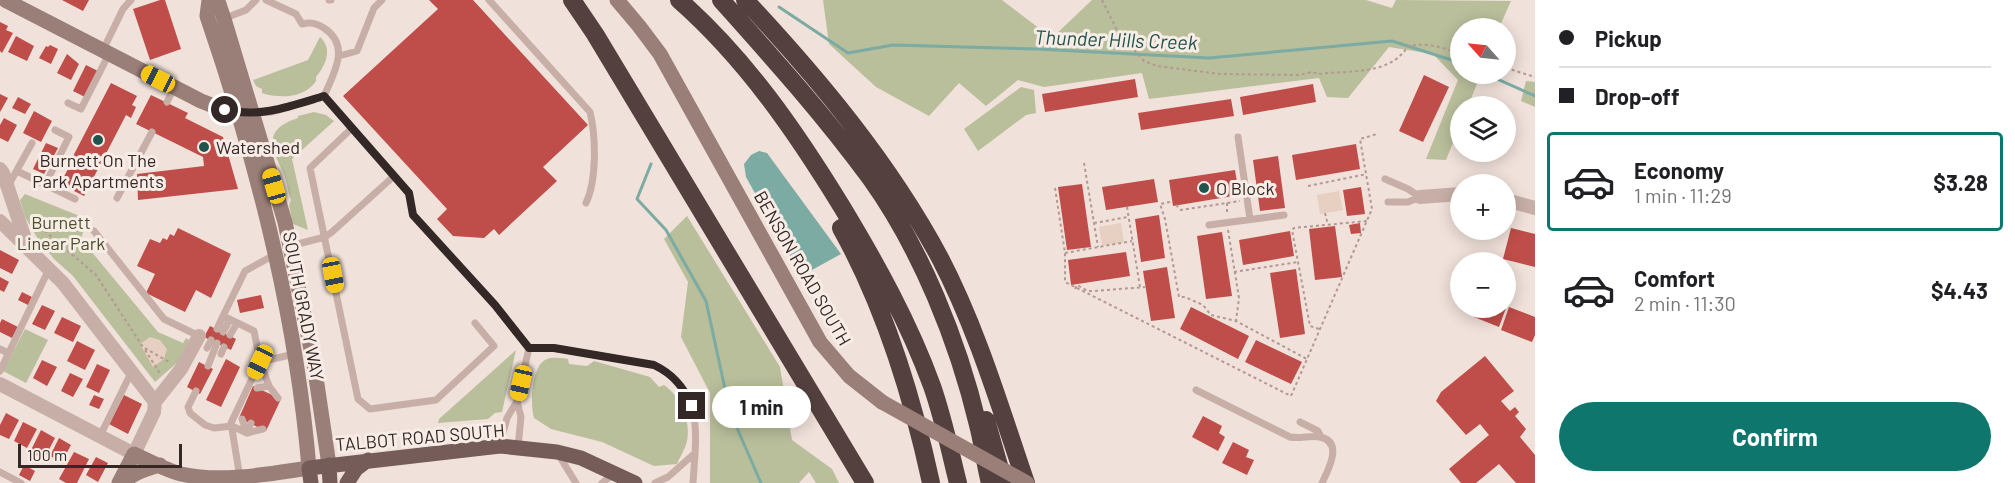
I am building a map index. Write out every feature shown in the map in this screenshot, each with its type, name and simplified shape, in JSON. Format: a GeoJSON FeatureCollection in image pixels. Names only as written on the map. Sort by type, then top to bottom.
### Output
{"type":"FeatureCollection","features":[{"type":"Feature","properties":{"kind":"highway"},"geometry":{"type":"LineString","coordinates":[[572,0],[595,34],[865,483]]}},
{"type":"Feature","properties":{"kind":"highway"},"geometry":{"type":"LineString","coordinates":[[679,0],[743,65],[770,98],[824,178],[863,242],[908,327],[933,388],[958,483]]}},
{"type":"Feature","properties":{"kind":"highway"},"geometry":{"type":"LineString","coordinates":[[721,0],[786,72],[872,180],[909,242],[948,327],[979,426],[990,483]]}},
{"type":"Feature","properties":{"kind":"highway"},"geometry":{"type":"LineString","coordinates":[[745,0],[795,53],[841,109],[904,199],[939,257],[984,357],[1026,483]]}},
{"type":"Feature","properties":{"kind":"highway"},"geometry":{"type":"LineString","coordinates":[[770,98],[794,151],[827,203],[870,284],[908,393],[931,483]]}},
{"type":"Feature","properties":{"kind":"highway"},"geometry":{"type":"LineString","coordinates":[[964,375],[985,415],[1005,483]]}},
{"type":"Feature","properties":{"kind":"main road","name":"TALBOT ROAD SOUTH"},"geometry":{"type":"LineString","coordinates":[[310,475],[329,465],[500,446],[557,452],[581,458],[616,472],[635,483]]}},
{"type":"Feature","properties":{"kind":"main road"},"geometry":{"type":"LineString","coordinates":[[347,483],[356,469],[368,460]]}},
{"type":"Feature","properties":{"kind":"main road","name":"SOUTH GRADY WAY"},"geometry":{"type":"LineString","coordinates":[[329,465],[330,483]]}},
{"type":"Feature","properties":{"kind":"street"},"geometry":{"type":"LineString","coordinates":[[5,0],[212,107],[245,113]]}},
{"type":"Feature","properties":{"kind":"street","name":"SOUTH GRADY WAY"},"geometry":{"type":"LineString","coordinates":[[209,0],[207,16],[245,113],[267,160],[290,246],[314,364],[329,465]]}},
{"type":"Feature","properties":{"kind":"street","name":"SOUTH GRADY WAY"},"geometry":{"type":"LineString","coordinates":[[214,0],[219,4],[276,254],[294,354],[310,475]]}},
{"type":"Feature","properties":{"kind":"street","name":"BENSON ROAD SOUTH"},"geometry":{"type":"LineString","coordinates":[[617,0],[660,54],[820,342],[849,376],[882,402],[1026,483]]}},
{"type":"Feature","properties":{"kind":"street"},"geometry":{"type":"LineString","coordinates":[[0,169],[28,247]]}},
{"type":"Feature","properties":{"kind":"street"},"geometry":{"type":"LineString","coordinates":[[0,202],[8,186]]}},
{"type":"Feature","properties":{"kind":"street"},"geometry":{"type":"LineString","coordinates":[[1420,197],[1450,195]]}},
{"type":"Feature","properties":{"kind":"street"},"geometry":{"type":"LineString","coordinates":[[1516,203],[1535,208]]}},
{"type":"Feature","properties":{"kind":"street"},"geometry":{"type":"LineString","coordinates":[[0,221],[63,283],[155,402]]}},
{"type":"Feature","properties":{"kind":"street"},"geometry":{"type":"LineString","coordinates":[[121,483],[154,412],[155,402],[181,369],[213,345]]}},
{"type":"Feature","properties":{"kind":"street"},"geometry":{"type":"LineString","coordinates":[[0,384],[134,454],[194,480],[310,475]]}},
{"type":"Feature","properties":{"kind":"street"},"geometry":{"type":"LineString","coordinates":[[121,483],[131,475],[160,465]]}},
{"type":"Feature","properties":{"kind":"lane"},"geometry":{"type":"LineString","coordinates":[[68,103],[81,109],[123,9],[130,0]]}},
{"type":"Feature","properties":{"kind":"lane"},"geometry":{"type":"LineString","coordinates":[[221,20],[246,10],[256,0]]}},
{"type":"Feature","properties":{"kind":"lane"},"geometry":{"type":"LineString","coordinates":[[245,113],[272,112],[324,96],[338,65],[339,50],[332,33],[319,24],[311,22],[302,24],[296,14],[266,0]]}},
{"type":"Feature","properties":{"kind":"lane"},"geometry":{"type":"LineString","coordinates":[[339,56],[357,51],[374,8],[382,0]]}},
{"type":"Feature","properties":{"kind":"lane"},"geometry":{"type":"LineString","coordinates":[[489,0],[590,112],[594,127],[592,190],[586,203]]}},
{"type":"Feature","properties":{"kind":"lane"},"geometry":{"type":"LineString","coordinates":[[166,102],[174,88]]}},
{"type":"Feature","properties":{"kind":"lane"},"geometry":{"type":"LineString","coordinates":[[324,96],[409,193],[413,215],[495,305],[529,348]]}},
{"type":"Feature","properties":{"kind":"lane"},"geometry":{"type":"LineString","coordinates":[[352,128],[310,168],[358,399],[370,409],[436,400],[494,346],[475,323]]}},
{"type":"Feature","properties":{"kind":"lane"},"geometry":{"type":"LineString","coordinates":[[45,185],[69,137],[55,130]]}},
{"type":"Feature","properties":{"kind":"lane"},"geometry":{"type":"LineString","coordinates":[[117,198],[152,132]]}},
{"type":"Feature","properties":{"kind":"lane"},"geometry":{"type":"LineString","coordinates":[[1238,137],[1250,219]]}},
{"type":"Feature","properties":{"kind":"lane"},"geometry":{"type":"LineString","coordinates":[[8,186],[32,143]]}},
{"type":"Feature","properties":{"kind":"lane"},"geometry":{"type":"LineString","coordinates":[[17,171],[75,199]]}},
{"type":"Feature","properties":{"kind":"lane"},"geometry":{"type":"LineString","coordinates":[[290,246],[325,237],[394,176]]}},
{"type":"Feature","properties":{"kind":"lane"},"geometry":{"type":"LineString","coordinates":[[1385,179],[1420,197]]}},
{"type":"Feature","properties":{"kind":"lane"},"geometry":{"type":"LineString","coordinates":[[1388,202],[1408,202],[1420,197]]}},
{"type":"Feature","properties":{"kind":"lane"},"geometry":{"type":"LineString","coordinates":[[1209,225],[1284,215]]}},
{"type":"Feature","properties":{"kind":"lane"},"geometry":{"type":"LineString","coordinates":[[94,231],[164,319],[213,345],[208,366]]}},
{"type":"Feature","properties":{"kind":"lane"},"geometry":{"type":"LineString","coordinates":[[230,319],[223,332],[230,319],[245,271],[276,254]]}},
{"type":"Feature","properties":{"kind":"lane"},"geometry":{"type":"LineString","coordinates":[[0,370],[49,269]]}},
{"type":"Feature","properties":{"kind":"lane"},"geometry":{"type":"LineString","coordinates":[[230,319],[254,331],[268,389],[278,398]]}},
{"type":"Feature","properties":{"kind":"lane"},"geometry":{"type":"LineString","coordinates":[[500,446],[507,418],[517,401],[529,348]]}},
{"type":"Feature","properties":{"kind":"lane"},"geometry":{"type":"LineString","coordinates":[[529,348],[554,348],[654,365],[668,373],[685,390],[692,406],[696,430],[693,483]]}},
{"type":"Feature","properties":{"kind":"lane"},"geometry":{"type":"LineString","coordinates":[[0,349],[8,353]]}},
{"type":"Feature","properties":{"kind":"lane"},"geometry":{"type":"LineString","coordinates":[[260,362],[294,354]]}},
{"type":"Feature","properties":{"kind":"lane"},"geometry":{"type":"LineString","coordinates":[[230,480],[231,423],[260,362]]}},
{"type":"Feature","properties":{"kind":"lane"},"geometry":{"type":"LineString","coordinates":[[100,436],[132,371]]}},
{"type":"Feature","properties":{"kind":"lane"},"geometry":{"type":"LineString","coordinates":[[257,388],[268,389]]}},
{"type":"Feature","properties":{"kind":"lane"},"geometry":{"type":"LineString","coordinates":[[1197,390],[1290,437],[1301,439],[1321,437]]}},
{"type":"Feature","properties":{"kind":"lane"},"geometry":{"type":"LineString","coordinates":[[196,391],[188,407],[190,413],[205,425],[214,428],[232,426],[247,433],[263,429]]}},
{"type":"Feature","properties":{"kind":"lane"},"geometry":{"type":"LineString","coordinates":[[517,401],[521,417],[518,447]]}},
{"type":"Feature","properties":{"kind":"lane"},"geometry":{"type":"LineString","coordinates":[[242,419],[247,433]]}},
{"type":"Feature","properties":{"kind":"lane"},"geometry":{"type":"LineString","coordinates":[[1300,422],[1318,431],[1332,449],[1333,457],[1322,483]]}},
{"type":"Feature","properties":{"kind":"lane"},"geometry":{"type":"LineString","coordinates":[[247,433],[251,423]]}},
{"type":"Feature","properties":{"kind":"lane"},"geometry":{"type":"LineString","coordinates":[[557,452],[576,483]]}},
{"type":"Feature","properties":{"kind":"lane"},"geometry":{"type":"LineString","coordinates":[[655,483],[679,469],[695,453]]}},
{"type":"Feature","properties":{"kind":"lane"},"geometry":{"type":"LineString","coordinates":[[0,472],[21,483]]}},
{"type":"Feature","properties":{"kind":"lane"},"geometry":{"type":"LineString","coordinates":[[602,483],[616,472]]}},
{"type":"Feature","properties":{"kind":"path"},"geometry":{"type":"LineString","coordinates":[[1102,0],[1118,32],[1144,61],[1157,66],[1190,71],[1220,74],[1299,75],[1312,72],[1319,74],[1370,70],[1385,66],[1403,55],[1408,46],[1416,44],[1439,46],[1450,50]]}},
{"type":"Feature","properties":{"kind":"path"},"geometry":{"type":"LineString","coordinates":[[1516,71],[1535,77]]}},
{"type":"Feature","properties":{"kind":"path"},"geometry":{"type":"LineString","coordinates":[[1055,188],[1065,253],[1065,282],[1290,396],[1372,209],[1360,139],[1377,134]]}},
{"type":"Feature","properties":{"kind":"path"},"geometry":{"type":"LineString","coordinates":[[1084,163],[1098,247]]}},
{"type":"Feature","properties":{"kind":"path"},"geometry":{"type":"LineString","coordinates":[[1308,186],[1366,174]]}},
{"type":"Feature","properties":{"kind":"path"},"geometry":{"type":"LineString","coordinates":[[1176,205],[1181,210],[1247,200]]}},
{"type":"Feature","properties":{"kind":"path"},"geometry":{"type":"LineString","coordinates":[[1170,202],[1160,204],[1165,219],[1179,297],[1185,297],[1203,305],[1211,315],[1236,321],[1306,359]]}},
{"type":"Feature","properties":{"kind":"path"},"geometry":{"type":"LineString","coordinates":[[1227,203],[1227,222],[1239,298],[1236,321]]}},
{"type":"Feature","properties":{"kind":"path"},"geometry":{"type":"LineString","coordinates":[[1127,207],[1140,287]]}},
{"type":"Feature","properties":{"kind":"path"},"geometry":{"type":"LineString","coordinates":[[1325,213],[1328,225]]}},
{"type":"Feature","properties":{"kind":"path"},"geometry":{"type":"LineString","coordinates":[[1094,223],[1128,217]]}},
{"type":"Feature","properties":{"kind":"path"},"geometry":{"type":"LineString","coordinates":[[31,218],[52,239],[96,275],[167,385]]}},
{"type":"Feature","properties":{"kind":"path"},"geometry":{"type":"LineString","coordinates":[[1320,329],[1310,326],[1292,230],[1367,221]]}},
{"type":"Feature","properties":{"kind":"path"},"geometry":{"type":"LineString","coordinates":[[1065,253],[1132,241]]}},
{"type":"Feature","properties":{"kind":"path"},"geometry":{"type":"LineString","coordinates":[[1234,272],[1298,262]]}},
{"type":"Feature","properties":{"kind":"path"},"geometry":{"type":"LineString","coordinates":[[1075,289],[1077,285],[1088,291],[1145,287]]}},
{"type":"Feature","properties":{"kind":"path"},"geometry":{"type":"LineString","coordinates":[[143,347],[181,369]]}},
{"type":"Feature","properties":{"kind":"green space"},"geometry":{"type":"Polygon","coordinates":[[[823,0],[1002,0],[1052,38],[1092,0],[1366,0],[1392,8],[1396,0],[1511,1],[1503,18],[1450,18],[1450,72],[1433,54],[1389,47],[1348,98],[1327,97],[1319,78],[1149,99],[1142,73],[1044,87],[1018,80],[986,106],[959,83],[929,116],[876,87],[829,44],[823,0]]]}},
{"type":"Feature","properties":{"kind":"green space"},"geometry":{"type":"Polygon","coordinates":[[[320,37],[326,47],[327,57],[311,87],[292,96],[262,93],[262,89],[256,86],[253,80],[308,60],[320,37]]]}},
{"type":"Feature","properties":{"kind":"green space"},"geometry":{"type":"Polygon","coordinates":[[[1526,81],[1535,82],[1535,107],[1521,101],[1526,81]]]}},
{"type":"Feature","properties":{"kind":"green space"},"geometry":{"type":"Polygon","coordinates":[[[1456,84],[1477,84],[1472,96],[1452,96],[1456,84]]]}},
{"type":"Feature","properties":{"kind":"green space"},"geometry":{"type":"Polygon","coordinates":[[[1021,87],[1034,90],[1036,113],[1026,115],[978,151],[964,129],[1021,87]]]}},
{"type":"Feature","properties":{"kind":"green space"},"geometry":{"type":"Polygon","coordinates":[[[1450,100],[1450,150],[1446,160],[1426,159],[1450,100]]]}},
{"type":"Feature","properties":{"kind":"green space"},"geometry":{"type":"Polygon","coordinates":[[[314,112],[326,115],[334,121],[292,159],[308,230],[293,224],[289,205],[291,200],[275,154],[273,139],[279,127],[298,116],[314,112]]]}},
{"type":"Feature","properties":{"kind":"green space","name":"Burnett Linear Park"},"geometry":{"type":"Polygon","coordinates":[[[25,194],[87,219],[81,239],[158,332],[183,343],[186,338],[189,340],[178,362],[155,382],[73,276],[54,259],[38,239],[25,217],[20,200],[25,194]]]}},
{"type":"Feature","properties":{"kind":"green space"},"geometry":{"type":"Polygon","coordinates":[[[687,216],[780,367],[792,440],[832,469],[839,483],[816,483],[809,472],[799,483],[710,483],[710,393],[681,337],[688,282],[664,239],[687,216]]]}},
{"type":"Feature","properties":{"kind":"green space"},"geometry":{"type":"Polygon","coordinates":[[[25,329],[48,340],[26,383],[3,371],[25,329]]]}},
{"type":"Feature","properties":{"kind":"green space"},"geometry":{"type":"Polygon","coordinates":[[[516,350],[502,412],[495,413],[488,419],[438,423],[439,419],[516,350]]]}},
{"type":"Feature","properties":{"kind":"green space"},"geometry":{"type":"Polygon","coordinates":[[[547,359],[568,359],[569,364],[587,366],[594,361],[650,377],[659,387],[664,385],[670,390],[680,402],[686,417],[688,433],[684,450],[677,464],[654,466],[602,442],[551,429],[534,418],[532,395],[538,369],[547,359]]]}},
{"type":"Feature","properties":{"kind":"shaded area"},"geometry":{"type":"Polygon","coordinates":[[[1339,191],[1343,210],[1320,214],[1317,195],[1339,191]]]}},
{"type":"Feature","properties":{"kind":"shaded area"},"geometry":{"type":"Polygon","coordinates":[[[1121,223],[1124,242],[1102,246],[1099,227],[1121,223]]]}},
{"type":"Feature","properties":{"kind":"shaded area"},"geometry":{"type":"Polygon","coordinates":[[[150,337],[160,340],[167,349],[164,359],[153,367],[140,344],[150,337]]]}},
{"type":"Feature","properties":{"kind":"water"},"geometry":{"type":"Polygon","coordinates":[[[759,151],[767,153],[841,254],[801,276],[746,177],[744,164],[751,155],[759,151]]]}},
{"type":"Feature","properties":{"kind":"building"},"geometry":{"type":"Polygon","coordinates":[[[62,0],[89,0],[83,11],[62,0]]]}},
{"type":"Feature","properties":{"kind":"building"},"geometry":{"type":"Polygon","coordinates":[[[165,0],[181,49],[150,60],[133,9],[165,0]]]}},
{"type":"Feature","properties":{"kind":"building"},"geometry":{"type":"Polygon","coordinates":[[[429,0],[473,0],[588,125],[543,167],[557,181],[499,235],[494,229],[484,238],[453,236],[437,219],[447,209],[343,96],[438,9],[429,0]]]}},
{"type":"Feature","properties":{"kind":"building"},"geometry":{"type":"Polygon","coordinates":[[[0,22],[8,26],[6,30],[13,33],[2,53],[0,51],[0,22]]]}},
{"type":"Feature","properties":{"kind":"building"},"geometry":{"type":"Polygon","coordinates":[[[16,36],[34,46],[27,61],[8,52],[16,36]]]}},
{"type":"Feature","properties":{"kind":"building"},"geometry":{"type":"Polygon","coordinates":[[[50,45],[58,49],[51,64],[39,58],[46,46],[50,45]]]}},
{"type":"Feature","properties":{"kind":"building"},"geometry":{"type":"Polygon","coordinates":[[[67,54],[79,64],[71,80],[57,73],[67,54]]]}},
{"type":"Feature","properties":{"kind":"building"},"geometry":{"type":"Polygon","coordinates":[[[86,65],[98,71],[85,97],[73,91],[86,65]]]}},
{"type":"Feature","properties":{"kind":"building"},"geometry":{"type":"Polygon","coordinates":[[[1424,75],[1449,87],[1423,142],[1399,131],[1424,75]]]}},
{"type":"Feature","properties":{"kind":"building"},"geometry":{"type":"Polygon","coordinates":[[[1135,79],[1138,97],[1045,112],[1042,94],[1135,79]]]}},
{"type":"Feature","properties":{"kind":"building","name":"Burnett On The Park Apartments"},"geometry":{"type":"Polygon","coordinates":[[[111,83],[137,96],[132,105],[136,107],[131,118],[126,115],[84,196],[60,184],[68,169],[62,166],[64,162],[69,164],[111,83]]]}},
{"type":"Feature","properties":{"kind":"building"},"geometry":{"type":"Polygon","coordinates":[[[1313,84],[1316,102],[1243,115],[1240,97],[1313,84]]]}},
{"type":"Feature","properties":{"kind":"building"},"geometry":{"type":"Polygon","coordinates":[[[0,94],[8,98],[0,112],[0,94]]]}},
{"type":"Feature","properties":{"kind":"building","name":"Watershed"},"geometry":{"type":"Polygon","coordinates":[[[151,95],[188,113],[185,118],[223,137],[238,189],[138,200],[137,174],[204,166],[203,157],[136,124],[151,95]]]}},
{"type":"Feature","properties":{"kind":"building"},"geometry":{"type":"Polygon","coordinates":[[[18,97],[31,104],[25,114],[12,108],[18,97]]]}},
{"type":"Feature","properties":{"kind":"building"},"geometry":{"type":"Polygon","coordinates":[[[1231,99],[1234,116],[1141,130],[1138,113],[1231,99]]]}},
{"type":"Feature","properties":{"kind":"building"},"geometry":{"type":"Polygon","coordinates":[[[34,111],[52,121],[41,142],[23,133],[34,111]]]}},
{"type":"Feature","properties":{"kind":"building"},"geometry":{"type":"Polygon","coordinates":[[[4,118],[17,125],[8,142],[0,138],[0,125],[4,118]]]}},
{"type":"Feature","properties":{"kind":"building"},"geometry":{"type":"Polygon","coordinates":[[[46,143],[58,148],[44,174],[33,169],[46,143]]]}},
{"type":"Feature","properties":{"kind":"building"},"geometry":{"type":"Polygon","coordinates":[[[1356,144],[1360,169],[1296,180],[1292,155],[1356,144]]]}},
{"type":"Feature","properties":{"kind":"building"},"geometry":{"type":"Polygon","coordinates":[[[1278,156],[1285,208],[1260,211],[1253,160],[1278,156]]]}},
{"type":"Feature","properties":{"kind":"building","name":"O Block"},"geometry":{"type":"Polygon","coordinates":[[[1235,170],[1239,195],[1173,206],[1169,180],[1235,170]]]}},
{"type":"Feature","properties":{"kind":"building"},"geometry":{"type":"Polygon","coordinates":[[[1154,179],[1158,202],[1106,210],[1102,187],[1154,179]]]}},
{"type":"Feature","properties":{"kind":"building"},"geometry":{"type":"Polygon","coordinates":[[[1082,184],[1091,247],[1067,250],[1058,187],[1082,184]]]}},
{"type":"Feature","properties":{"kind":"building"},"geometry":{"type":"Polygon","coordinates":[[[1361,187],[1365,214],[1347,216],[1343,190],[1361,187]]]}},
{"type":"Feature","properties":{"kind":"building"},"geometry":{"type":"Polygon","coordinates":[[[1159,215],[1165,258],[1141,262],[1135,219],[1159,215]]]}},
{"type":"Feature","properties":{"kind":"building"},"geometry":{"type":"Polygon","coordinates":[[[1360,223],[1361,233],[1351,234],[1349,225],[1360,223]]]}},
{"type":"Feature","properties":{"kind":"building"},"geometry":{"type":"Polygon","coordinates":[[[1335,226],[1342,277],[1315,280],[1309,229],[1335,226]]]}},
{"type":"Feature","properties":{"kind":"building"},"geometry":{"type":"Polygon","coordinates":[[[178,228],[231,254],[211,298],[196,290],[185,312],[146,293],[155,274],[137,266],[150,239],[160,243],[163,238],[167,240],[170,234],[174,236],[178,228]]]}},
{"type":"Feature","properties":{"kind":"building"},"geometry":{"type":"Polygon","coordinates":[[[1516,229],[1535,234],[1535,267],[1516,262],[1516,252],[1505,252],[1508,240],[1516,240],[1516,229]]]}},
{"type":"Feature","properties":{"kind":"building"},"geometry":{"type":"Polygon","coordinates":[[[1290,231],[1294,256],[1243,265],[1239,240],[1290,231]]]}},
{"type":"Feature","properties":{"kind":"building"},"geometry":{"type":"Polygon","coordinates":[[[1222,232],[1232,296],[1206,299],[1197,236],[1222,232]]]}},
{"type":"Feature","properties":{"kind":"building"},"geometry":{"type":"Polygon","coordinates":[[[0,250],[19,260],[12,274],[0,268],[0,250]]]}},
{"type":"Feature","properties":{"kind":"building"},"geometry":{"type":"Polygon","coordinates":[[[1126,252],[1130,276],[1071,285],[1068,260],[1126,252]]]}},
{"type":"Feature","properties":{"kind":"building"},"geometry":{"type":"Polygon","coordinates":[[[1167,267],[1175,318],[1151,321],[1143,271],[1167,267]]]}},
{"type":"Feature","properties":{"kind":"building"},"geometry":{"type":"Polygon","coordinates":[[[1296,269],[1305,334],[1280,338],[1270,273],[1296,269]]]}},
{"type":"Feature","properties":{"kind":"building"},"geometry":{"type":"Polygon","coordinates":[[[0,277],[9,282],[4,292],[0,290],[0,277]]]}},
{"type":"Feature","properties":{"kind":"building"},"geometry":{"type":"Polygon","coordinates":[[[22,292],[32,297],[28,305],[18,300],[22,292]]]}},
{"type":"Feature","properties":{"kind":"building"},"geometry":{"type":"Polygon","coordinates":[[[261,295],[264,308],[240,313],[237,300],[261,295]]]}},
{"type":"Feature","properties":{"kind":"building"},"geometry":{"type":"Polygon","coordinates":[[[42,305],[55,311],[45,330],[32,324],[42,305]]]}},
{"type":"Feature","properties":{"kind":"building"},"geometry":{"type":"Polygon","coordinates":[[[1191,307],[1249,336],[1238,359],[1180,329],[1191,307]]]}},
{"type":"Feature","properties":{"kind":"building"},"geometry":{"type":"Polygon","coordinates":[[[1516,310],[1535,317],[1535,335],[1532,342],[1501,330],[1505,318],[1516,318],[1516,310]]]}},
{"type":"Feature","properties":{"kind":"building"},"geometry":{"type":"Polygon","coordinates":[[[62,317],[81,326],[73,342],[54,333],[62,317]]]}},
{"type":"Feature","properties":{"kind":"building"},"geometry":{"type":"Polygon","coordinates":[[[1476,318],[1502,318],[1499,327],[1476,318]]]}},
{"type":"Feature","properties":{"kind":"building"},"geometry":{"type":"Polygon","coordinates":[[[2,319],[18,327],[12,338],[0,332],[2,319]]]}},
{"type":"Feature","properties":{"kind":"building"},"geometry":{"type":"Polygon","coordinates":[[[210,326],[236,339],[231,350],[204,337],[210,326]]]}},
{"type":"Feature","properties":{"kind":"building"},"geometry":{"type":"Polygon","coordinates":[[[1256,340],[1302,362],[1291,384],[1245,362],[1256,340]]]}},
{"type":"Feature","properties":{"kind":"building"},"geometry":{"type":"Polygon","coordinates":[[[77,341],[95,350],[85,370],[67,361],[77,341]]]}},
{"type":"Feature","properties":{"kind":"building"},"geometry":{"type":"Polygon","coordinates":[[[1485,356],[1514,391],[1501,401],[1510,411],[1515,407],[1519,412],[1515,416],[1526,429],[1520,437],[1535,455],[1535,483],[1516,483],[1499,464],[1476,483],[1461,483],[1449,469],[1489,435],[1480,424],[1466,435],[1436,401],[1441,392],[1485,356]]]}},
{"type":"Feature","properties":{"kind":"building"},"geometry":{"type":"Polygon","coordinates":[[[226,359],[240,367],[221,407],[206,400],[226,359]]]}},
{"type":"Feature","properties":{"kind":"building"},"geometry":{"type":"Polygon","coordinates":[[[42,360],[57,367],[47,386],[33,378],[42,360]]]}},
{"type":"Feature","properties":{"kind":"building"},"geometry":{"type":"Polygon","coordinates":[[[199,362],[213,369],[200,394],[187,387],[199,362]]]}},
{"type":"Feature","properties":{"kind":"building"},"geometry":{"type":"Polygon","coordinates":[[[97,364],[110,370],[99,393],[86,387],[97,364]]]}},
{"type":"Feature","properties":{"kind":"building"},"geometry":{"type":"Polygon","coordinates":[[[70,373],[83,379],[73,397],[61,391],[70,373]]]}},
{"type":"Feature","properties":{"kind":"building"},"geometry":{"type":"Polygon","coordinates":[[[253,386],[281,399],[266,431],[239,418],[253,386]]]}},
{"type":"Feature","properties":{"kind":"building"},"geometry":{"type":"Polygon","coordinates":[[[94,395],[104,399],[99,409],[89,405],[94,395]]]}},
{"type":"Feature","properties":{"kind":"building"},"geometry":{"type":"Polygon","coordinates":[[[124,395],[142,404],[128,434],[109,424],[124,395]]]}},
{"type":"Feature","properties":{"kind":"building"},"geometry":{"type":"Polygon","coordinates":[[[6,413],[19,420],[9,439],[0,435],[0,425],[6,413]]]}},
{"type":"Feature","properties":{"kind":"building"},"geometry":{"type":"Polygon","coordinates":[[[1203,416],[1222,426],[1219,433],[1225,437],[1218,451],[1192,437],[1203,416]]]}},
{"type":"Feature","properties":{"kind":"building"},"geometry":{"type":"Polygon","coordinates":[[[23,422],[37,429],[27,448],[14,441],[23,422]]]}},
{"type":"Feature","properties":{"kind":"building"},"geometry":{"type":"Polygon","coordinates":[[[41,430],[55,438],[44,459],[30,452],[41,430]]]}},
{"type":"Feature","properties":{"kind":"building"},"geometry":{"type":"Polygon","coordinates":[[[59,438],[71,445],[62,462],[50,456],[59,438]]]}},
{"type":"Feature","properties":{"kind":"building"},"geometry":{"type":"Polygon","coordinates":[[[1233,442],[1249,450],[1246,457],[1254,460],[1247,475],[1222,463],[1233,442]]]}},
{"type":"Feature","properties":{"kind":"building"},"geometry":{"type":"Polygon","coordinates":[[[74,452],[89,459],[77,483],[66,483],[59,479],[74,452]]]}},
{"type":"Feature","properties":{"kind":"building"},"geometry":{"type":"Polygon","coordinates":[[[96,457],[108,463],[98,482],[86,475],[96,457]]]}},
{"type":"Feature","properties":{"kind":"building"},"geometry":{"type":"Polygon","coordinates":[[[24,465],[35,471],[30,481],[19,475],[24,465]]]}},
{"type":"Feature","properties":{"kind":"waterway","name":"Thunder Hills Creek"},"geometry":{"type":"LineString","coordinates":[[779,7],[848,53],[893,45],[1037,49],[1209,58],[1392,41],[1450,59]]}},
{"type":"Feature","properties":{"kind":"waterway","name":"Thunder Hills Creek"},"geometry":{"type":"LineString","coordinates":[[1508,84],[1535,96]]}},
{"type":"Feature","properties":{"kind":"waterway","name":"Thunder Hills Creek"},"geometry":{"type":"LineString","coordinates":[[651,164],[637,199],[666,230],[706,301],[730,412],[761,483]]}},
{"type":"Feature","properties":{"kind":"place","name":"Burnett On The Park Apartments"},"geometry":{"type":"Point","coordinates":[98,140]}},
{"type":"Feature","properties":{"kind":"place","name":"Watershed"},"geometry":{"type":"Point","coordinates":[204,147]}},
{"type":"Feature","properties":{"kind":"place","name":"O Block"},"geometry":{"type":"Point","coordinates":[1204,188]}},
{"type":"Feature","properties":{"kind":"route"},"geometry":{"type":"LineString","coordinates":[[225,110],[252,113],[272,112],[324,96],[409,193],[413,215],[495,305],[529,348],[554,348],[654,365],[668,373],[685,390],[692,406]]}}]}
